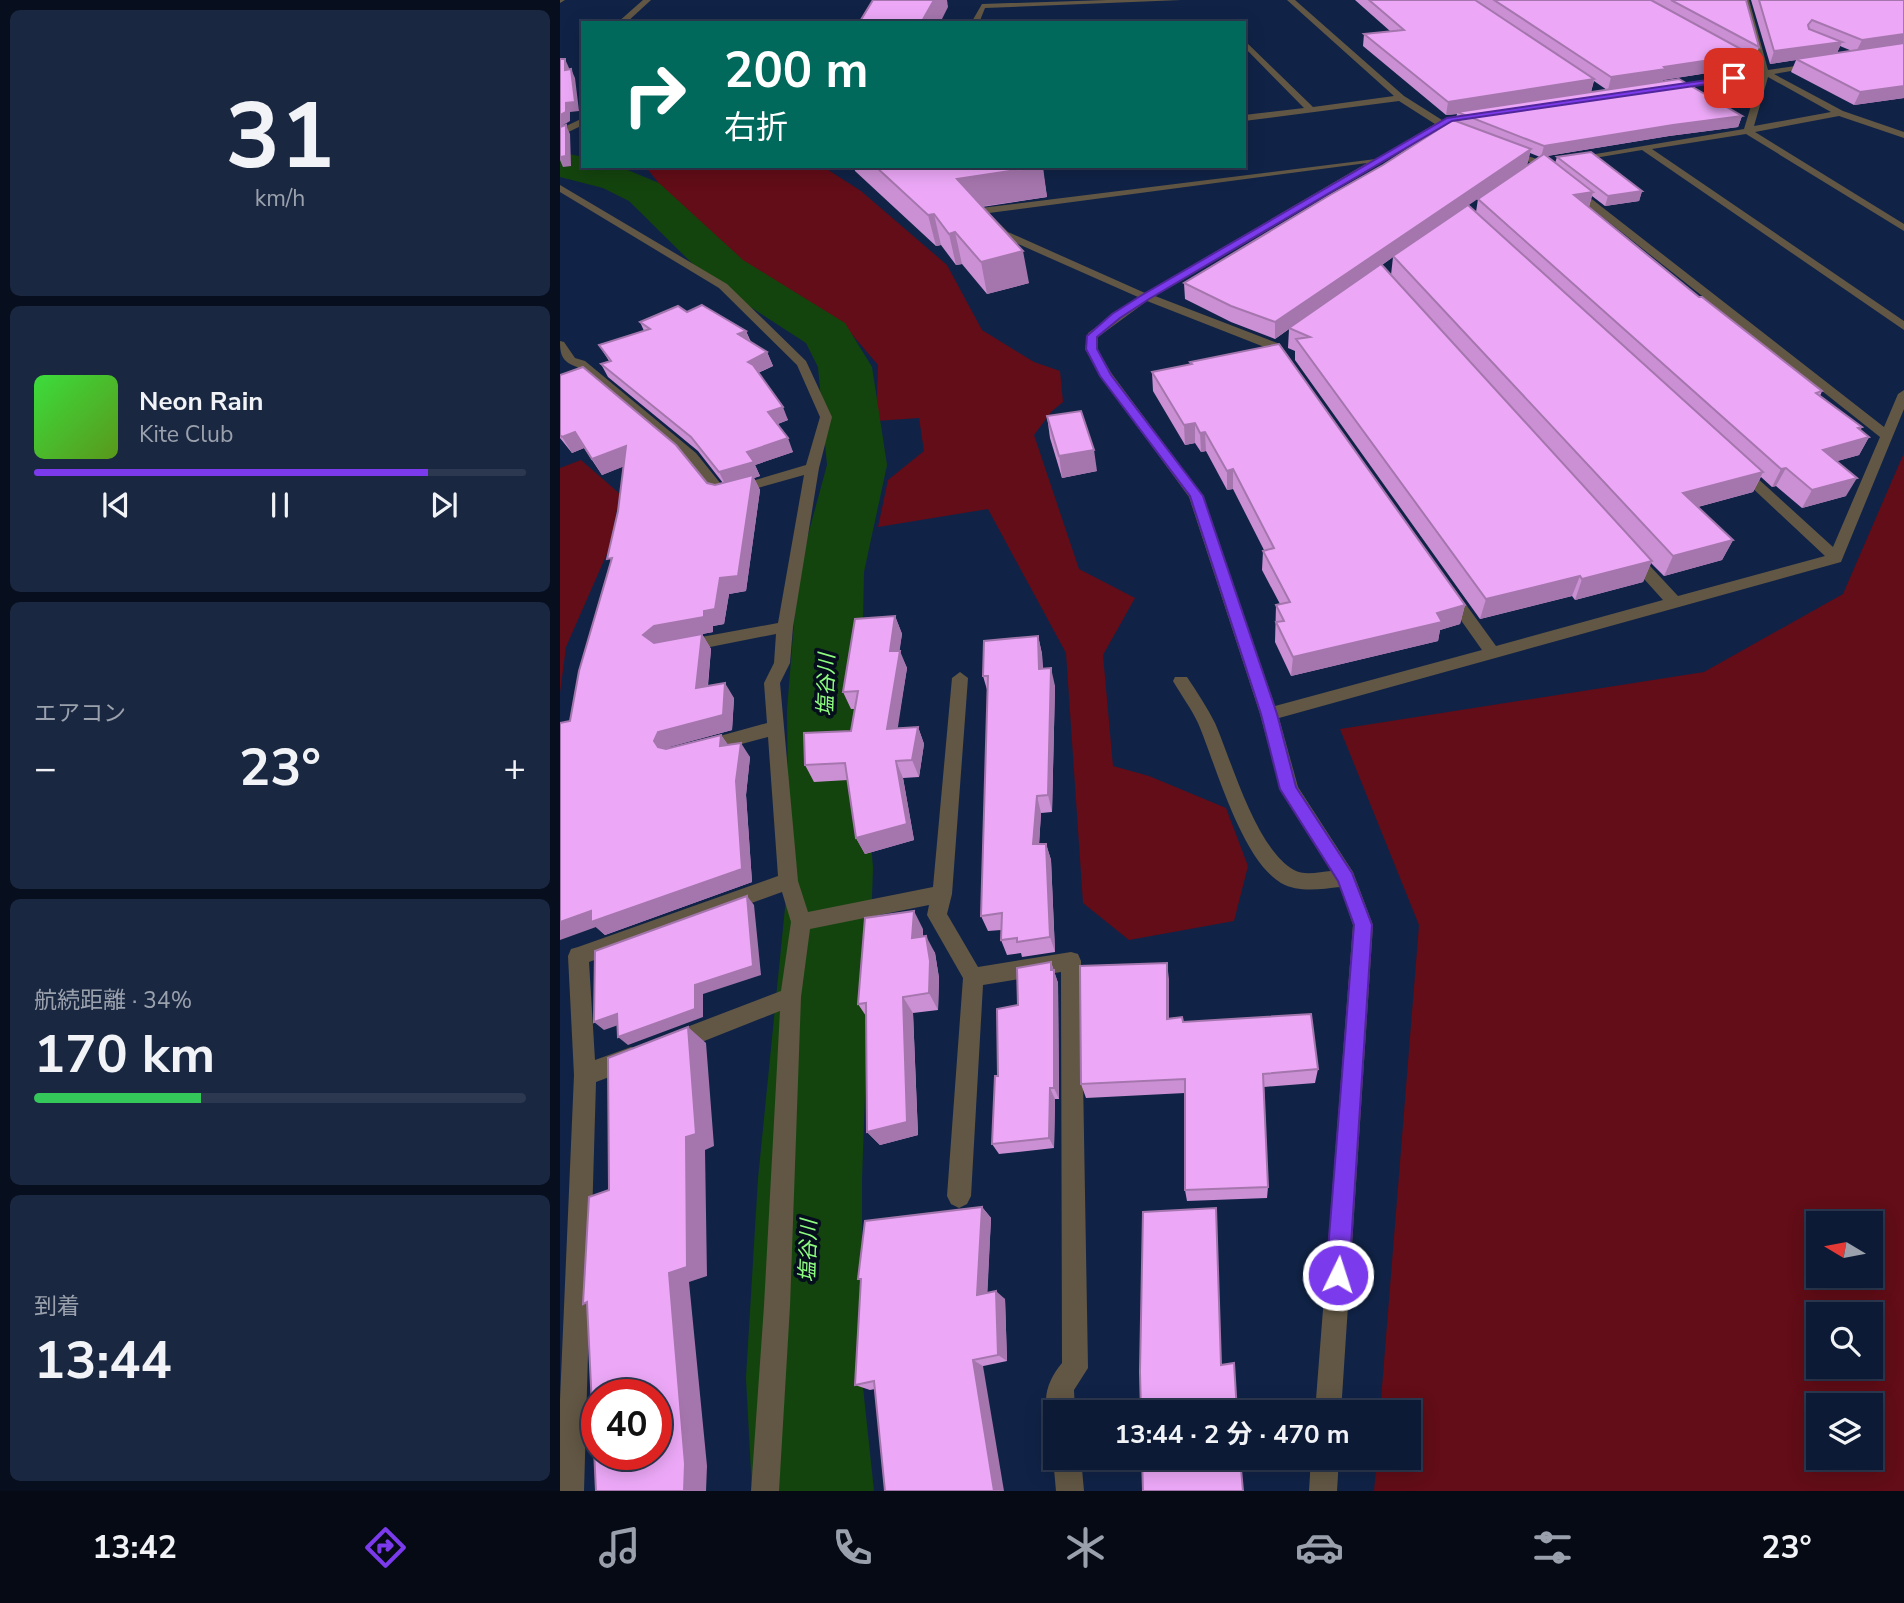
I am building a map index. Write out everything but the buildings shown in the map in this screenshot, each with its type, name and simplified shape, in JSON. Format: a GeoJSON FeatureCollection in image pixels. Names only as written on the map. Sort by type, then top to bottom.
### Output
{"type":"FeatureCollection","features":[{"type":"Feature","properties":{"kind":"street"},"geometry":{"type":"LineString","coordinates":[[623,21],[632,10],[647,0]]}},
{"type":"Feature","properties":{"kind":"street"},"geometry":{"type":"LineString","coordinates":[[976,21],[982,6],[1044,10],[1177,0]]}},
{"type":"Feature","properties":{"kind":"street"},"geometry":{"type":"LineString","coordinates":[[1291,0],[1401,98],[1441,125],[1466,134]]}},
{"type":"Feature","properties":{"kind":"street"},"geometry":{"type":"LineString","coordinates":[[1745,0],[1765,72],[1748,131]]}},
{"type":"Feature","properties":{"kind":"street"},"geometry":{"type":"LineString","coordinates":[[1246,44],[1311,110]]}},
{"type":"Feature","properties":{"kind":"street"},"geometry":{"type":"LineString","coordinates":[[1745,62],[1840,113],[1904,135]]}},
{"type":"Feature","properties":{"kind":"street"},"geometry":{"type":"LineString","coordinates":[[1645,91],[1830,62]]}},
{"type":"Feature","properties":{"kind":"street"},"geometry":{"type":"LineString","coordinates":[[1246,118],[1401,98]]}},
{"type":"Feature","properties":{"kind":"street"},"geometry":{"type":"LineString","coordinates":[[1329,1400],[1363,925],[1346,878],[1289,789],[1269,714],[1196,496],[1106,376],[1091,349],[1092,336],[1116,316],[1146,297],[1450,119],[1490,113]]}},
{"type":"Feature","properties":{"kind":"street"},"geometry":{"type":"LineString","coordinates":[[1529,170],[1540,163],[1748,131],[1765,125],[1840,113]]}},
{"type":"Feature","properties":{"kind":"street"},"geometry":{"type":"LineString","coordinates":[[560,133],[581,122]]}},
{"type":"Feature","properties":{"kind":"street"},"geometry":{"type":"LineString","coordinates":[[1748,131],[1904,228]]}},
{"type":"Feature","properties":{"kind":"street"},"geometry":{"type":"LineString","coordinates":[[1490,144],[1540,163],[1886,435]]}},
{"type":"Feature","properties":{"kind":"street"},"geometry":{"type":"LineString","coordinates":[[1646,148],[1904,326]]}},
{"type":"Feature","properties":{"kind":"street"},"geometry":{"type":"LineString","coordinates":[[1292,369],[1281,343],[1146,297],[1004,234],[981,211],[1379,159]]}},
{"type":"Feature","properties":{"kind":"street"},"geometry":{"type":"LineString","coordinates":[[560,188],[712,278],[802,364],[826,417],[812,468],[785,627],[782,663],[772,683],[788,881],[801,922],[791,998],[777,1306],[765,1491]]}},
{"type":"Feature","properties":{"kind":"street"},"geometry":{"type":"LineString","coordinates":[[560,345],[571,361],[581,364],[691,456],[722,494],[812,468]]}},
{"type":"Feature","properties":{"kind":"street"},"geometry":{"type":"LineString","coordinates":[[1836,558],[1904,394]]}},
{"type":"Feature","properties":{"kind":"street"},"geometry":{"type":"LineString","coordinates":[[1725,456],[1836,558]]}},
{"type":"Feature","properties":{"kind":"street"},"geometry":{"type":"LineString","coordinates":[[1619,541],[1674,602]]}},
{"type":"Feature","properties":{"kind":"street"},"geometry":{"type":"LineString","coordinates":[[1269,714],[1836,558]]}},
{"type":"Feature","properties":{"kind":"street"},"geometry":{"type":"LineString","coordinates":[[1444,584],[1492,652]]}},
{"type":"Feature","properties":{"kind":"street"},"geometry":{"type":"LineString","coordinates":[[664,650],[785,627]]}},
{"type":"Feature","properties":{"kind":"street"},"geometry":{"type":"LineString","coordinates":[[959,1196],[973,977],[937,915],[942,894],[960,677]]}},
{"type":"Feature","properties":{"kind":"street"},"geometry":{"type":"LineString","coordinates":[[1181,681],[1208,724],[1245,820],[1273,864],[1289,878],[1308,881],[1346,878]]}},
{"type":"Feature","properties":{"kind":"street"},"geometry":{"type":"LineString","coordinates":[[689,751],[775,728]]}},
{"type":"Feature","properties":{"kind":"street"},"geometry":{"type":"LineString","coordinates":[[570,1491],[585,1075],[578,956],[788,881]]}},
{"type":"Feature","properties":{"kind":"street"},"geometry":{"type":"LineString","coordinates":[[801,922],[942,894]]}},
{"type":"Feature","properties":{"kind":"street"},"geometry":{"type":"LineString","coordinates":[[973,977],[1071,961],[1075,1368],[1060,1386],[1061,1400]]}},
{"type":"Feature","properties":{"kind":"street"},"geometry":{"type":"LineString","coordinates":[[585,1075],[791,998]]}},
{"type":"Feature","properties":{"kind":"street"},"geometry":{"type":"LineString","coordinates":[[1068,1470],[1070,1491]]}},
{"type":"Feature","properties":{"kind":"street"},"geometry":{"type":"LineString","coordinates":[[1323,1491],[1324,1470]]}},
{"type":"Feature","properties":{"kind":"shaded area"},"geometry":{"type":"Polygon","coordinates":[[[647,168],[825,168],[861,191],[947,265],[982,330],[1034,362],[1060,371],[1063,402],[1052,411],[1034,435],[1079,569],[1135,598],[1103,655],[1113,766],[1149,776],[1226,808],[1248,866],[1234,921],[1129,940],[1083,903],[1066,653],[988,509],[878,527],[888,480],[924,451],[919,418],[876,421],[878,365],[843,324],[792,299],[724,251],[669,196],[647,168]]]}},
{"type":"Feature","properties":{"kind":"shaded area"},"geometry":{"type":"Polygon","coordinates":[[[1904,453],[1904,1491],[1374,1491],[1376,1470],[1421,1470],[1421,1400],[1381,1400],[1419,925],[1340,729],[1704,672],[1843,594],[1904,453]]]}},
{"type":"Feature","properties":{"kind":"shaded area"},"geometry":{"type":"Polygon","coordinates":[[[581,460],[620,494],[609,549],[566,647],[560,693],[560,468],[581,460]]]}},
{"type":"Feature","properties":{"kind":"waterway","name":"塩谷川"},"geometry":{"type":"LineString","coordinates":[[560,164],[618,179],[644,192],[726,270],[827,334],[845,367],[857,465],[831,572],[824,711],[831,868],[810,1179],[804,1378],[813,1491]]}},
{"type":"Feature","properties":{"kind":"route"},"geometry":{"type":"LineString","coordinates":[[1338,1275],[1363,925],[1346,878],[1289,789],[1269,714],[1196,496],[1106,376],[1091,349],[1092,336],[1116,316],[1146,297],[1450,119],[1734,78]]}}]}
